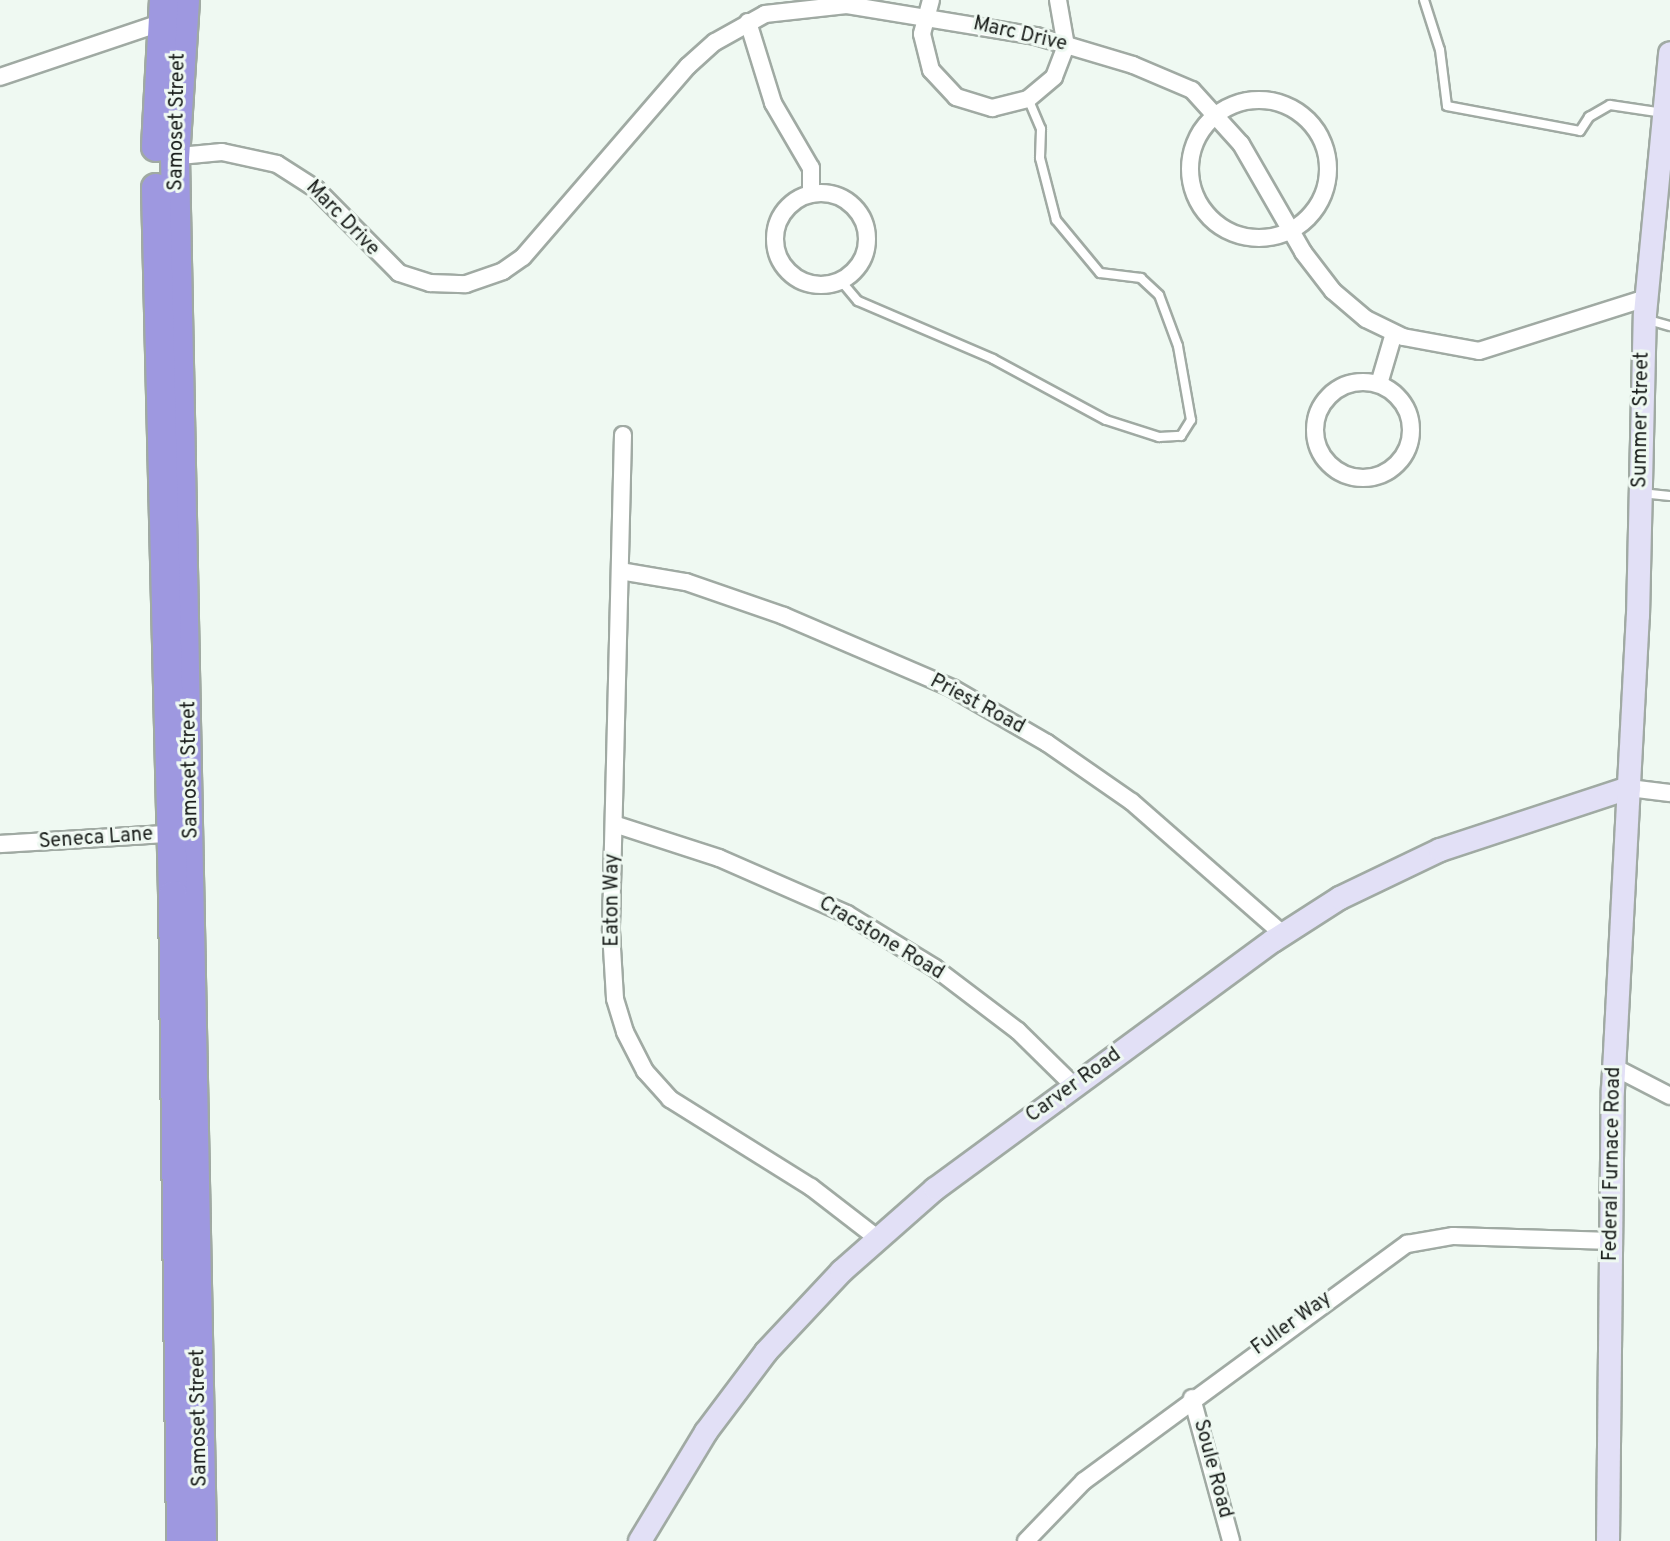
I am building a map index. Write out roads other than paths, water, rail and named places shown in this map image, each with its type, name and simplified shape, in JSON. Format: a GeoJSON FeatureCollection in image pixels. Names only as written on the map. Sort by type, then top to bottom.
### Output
{"type":"FeatureCollection","features":[{"type":"Feature","properties":{"kind":"highway","name":"Samoset Street"},"geometry":{"type":"LineString","coordinates":[[174,10],[165,156],[202,1541]]}},
{"type":"Feature","properties":{"kind":"highway","name":"Samoset Street"},"geometry":{"type":"LineString","coordinates":[[181,1541],[182,834]]}},
{"type":"Feature","properties":{"kind":"main road","name":"Summer Street"},"geometry":{"type":"LineString","coordinates":[[1629,788],[1645,308],[1670,53]]}},
{"type":"Feature","properties":{"kind":"main road","name":"Carver Road"},"geometry":{"type":"LineString","coordinates":[[640,1541],[679,1474],[750,1372],[803,1311],[877,1238],[1074,1086],[1283,934],[1399,867],[1629,788]]}},
{"type":"Feature","properties":{"kind":"main road","name":"Federal Furnace Road"},"geometry":{"type":"LineString","coordinates":[[1608,1541],[1614,1067],[1629,788]]}},
{"type":"Feature","properties":{"kind":"street"},"geometry":{"type":"LineString","coordinates":[[928,8],[924,53],[949,91],[992,108],[1028,99],[1054,77],[1066,46],[1058,0]]}},
{"type":"Feature","properties":{"kind":"street","name":"Marc Drive"},"geometry":{"type":"LineString","coordinates":[[165,156],[222,152],[277,164],[316,189],[399,273],[430,283],[466,284],[503,271],[523,257],[688,66],[748,22],[820,5],[928,8],[1164,75],[1192,90],[1241,144],[1333,291],[1366,319],[1394,333],[1428,345],[1479,351],[1645,308]]}},
{"type":"Feature","properties":{"kind":"street"},"geometry":{"type":"LineString","coordinates":[[0,77],[115,41],[174,10]]}},
{"type":"Feature","properties":{"kind":"street"},"geometry":{"type":"LineString","coordinates":[[748,22],[773,103],[811,168],[811,194]]}},
{"type":"Feature","properties":{"kind":"street"},"geometry":{"type":"LineString","coordinates":[[1244,102],[1274,102],[1301,115],[1320,138],[1326,182],[1314,210],[1292,230],[1246,237],[1206,213],[1192,185],[1192,154],[1217,115],[1244,102]]}},
{"type":"Feature","properties":{"kind":"street"},"geometry":{"type":"LineString","coordinates":[[811,194],[846,200],[863,220],[865,255],[841,281],[811,284],[792,275],[780,259],[775,239],[780,219],[793,203],[811,194]]}},
{"type":"Feature","properties":{"kind":"street"},"geometry":{"type":"LineString","coordinates":[[1379,384],[1394,333]]}},
{"type":"Feature","properties":{"kind":"street"},"geometry":{"type":"LineString","coordinates":[[1359,382],[1379,384],[1398,397],[1410,418],[1406,452],[1379,475],[1345,475],[1321,455],[1316,417],[1325,399],[1341,387],[1359,382]]}},
{"type":"Feature","properties":{"kind":"street","name":"Eaton Way"},"geometry":{"type":"LineString","coordinates":[[623,435],[614,824],[615,999],[645,1071],[690,1115],[811,1187],[877,1238]]}},
{"type":"Feature","properties":{"kind":"street","name":"Priest Road"},"geometry":{"type":"LineString","coordinates":[[620,571],[686,582],[784,616],[952,688],[1047,743],[1132,802],[1283,934]]}},
{"type":"Feature","properties":{"kind":"street"},"geometry":{"type":"LineString","coordinates":[[1629,788],[1670,793]]}},
{"type":"Feature","properties":{"kind":"street","name":"Cracstone Road"},"geometry":{"type":"LineString","coordinates":[[614,824],[719,858],[847,914],[935,968],[1018,1031],[1074,1086]]}},
{"type":"Feature","properties":{"kind":"street","name":"Seneca Lane"},"geometry":{"type":"LineString","coordinates":[[0,844],[182,834]]}},
{"type":"Feature","properties":{"kind":"street"},"geometry":{"type":"LineString","coordinates":[[1614,1067],[1670,1096]]}},
{"type":"Feature","properties":{"kind":"street","name":"Fuller Way"},"geometry":{"type":"LineString","coordinates":[[1026,1541],[1084,1481],[1192,1398],[1407,1244],[1453,1236],[1612,1241]]}},
{"type":"Feature","properties":{"kind":"street","name":"Soule Road"},"geometry":{"type":"LineString","coordinates":[[1192,1398],[1231,1541]]}},
{"type":"Feature","properties":{"kind":"lane"},"geometry":{"type":"LineString","coordinates":[[1424,0],[1440,50],[1447,106],[1580,131],[1589,117],[1610,105],[1663,113]]}},
{"type":"Feature","properties":{"kind":"lane"},"geometry":{"type":"LineString","coordinates":[[841,281],[858,301],[993,359],[1106,420],[1159,437],[1181,436],[1191,420],[1178,346],[1159,295],[1141,278],[1100,273],[1056,220],[1041,170],[1041,129],[1028,99]]}},
{"type":"Feature","properties":{"kind":"lane"},"geometry":{"type":"LineString","coordinates":[[1645,308],[1670,326]]}},
{"type":"Feature","properties":{"kind":"lane"},"geometry":{"type":"LineString","coordinates":[[1640,493],[1670,496]]}}]}
